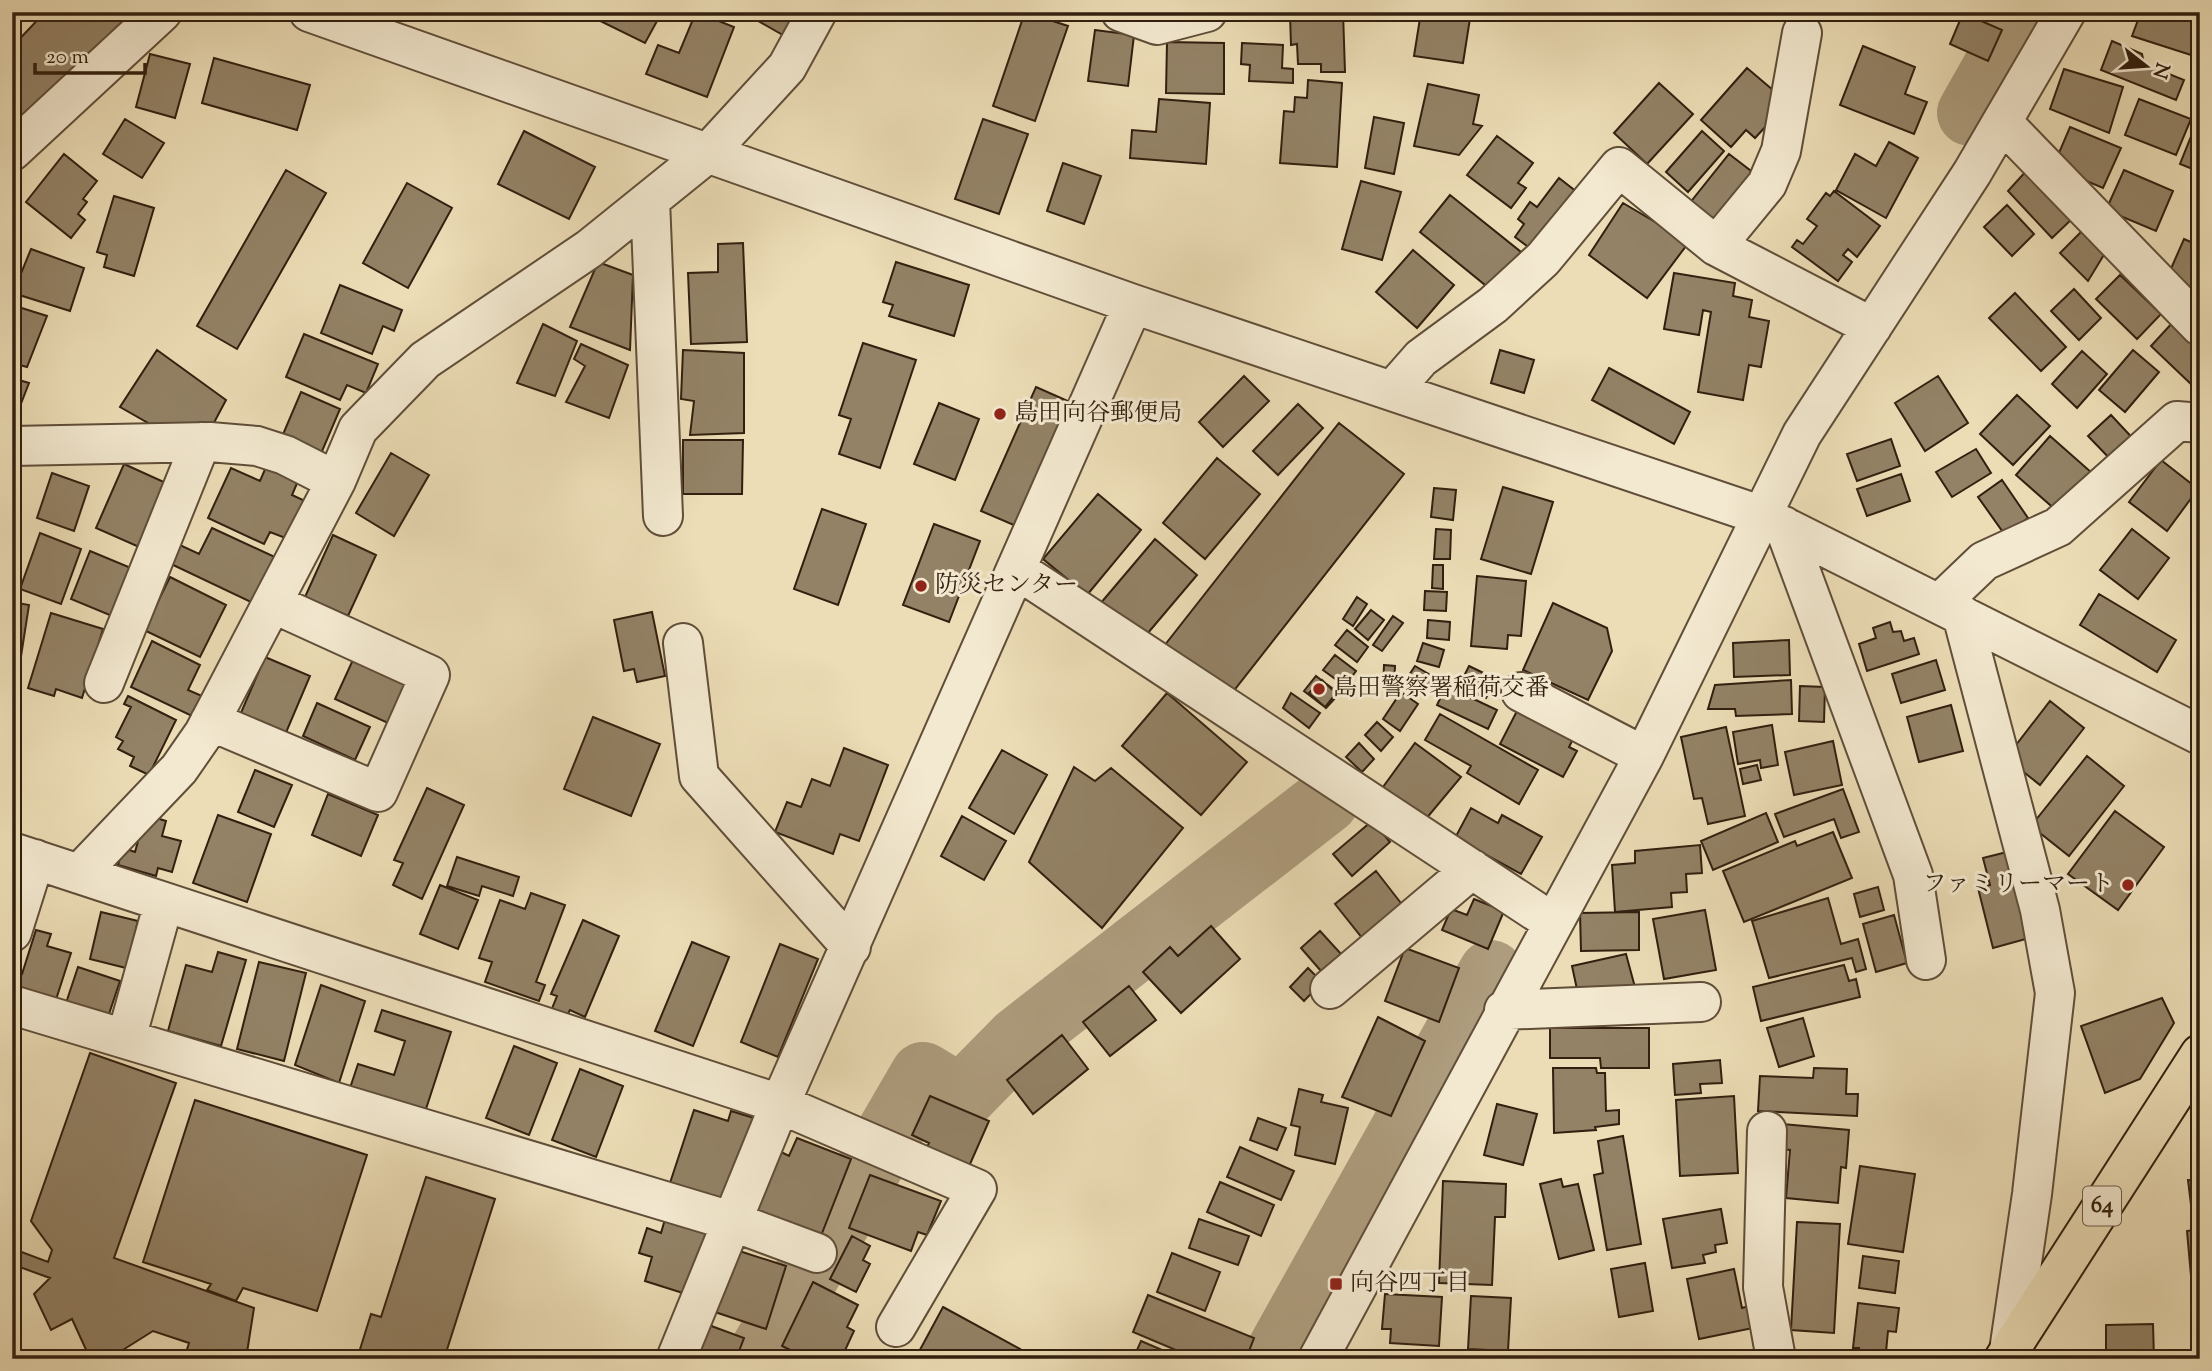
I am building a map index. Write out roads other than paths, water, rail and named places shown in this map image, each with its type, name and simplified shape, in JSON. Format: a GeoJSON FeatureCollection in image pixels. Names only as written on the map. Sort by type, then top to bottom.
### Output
{"type":"FeatureCollection","features":[{"type":"Feature","properties":{"kind":"main road","name":"64"},"geometry":{"type":"LineString","coordinates":[[2006,1355],[2200,1054]]}},
{"type":"Feature","properties":{"kind":"street"},"geometry":{"type":"LineString","coordinates":[[12,151],[162,12]]}},
{"type":"Feature","properties":{"kind":"street"},"geometry":{"type":"LineString","coordinates":[[309,12],[1133,304],[1774,521],[2200,735]]}},
{"type":"Feature","properties":{"kind":"street"},"geometry":{"type":"LineString","coordinates":[[79,874],[179,769],[210,721],[336,481],[358,429],[425,360],[589,249],[708,153],[787,67],[817,12]]}},
{"type":"Feature","properties":{"kind":"street"},"geometry":{"type":"LineString","coordinates":[[1121,12],[1157,25],[1207,12]]}},
{"type":"Feature","properties":{"kind":"street"},"geometry":{"type":"LineString","coordinates":[[1318,1359],[1504,1010],[1774,521],[1801,434],[2002,122],[2066,12]]}},
{"type":"Feature","properties":{"kind":"street"},"geometry":{"type":"LineString","coordinates":[[1716,246],[1767,184],[1781,151],[1802,33]]}},
{"type":"Feature","properties":{"kind":"street"},"geometry":{"type":"LineString","coordinates":[[2002,122],[2200,326]]}},
{"type":"Feature","properties":{"kind":"street"},"geometry":{"type":"LineString","coordinates":[[1392,391],[1421,358],[1493,305],[1543,259],[1619,167],[1716,246],[1872,327]]}},
{"type":"Feature","properties":{"kind":"street"},"geometry":{"type":"LineString","coordinates":[[650,200],[663,516]]}},
{"type":"Feature","properties":{"kind":"street"},"geometry":{"type":"LineString","coordinates":[[676,1359],[730,1221],[780,1104],[1133,304]]}},
{"type":"Feature","properties":{"kind":"street"},"geometry":{"type":"LineString","coordinates":[[1951,610],[1984,561],[2057,527],[2177,421],[2200,423]]}},
{"type":"Feature","properties":{"kind":"street"},"geometry":{"type":"LineString","coordinates":[[12,446],[201,442],[257,446],[285,456],[336,481]]}},
{"type":"Feature","properties":{"kind":"street"},"geometry":{"type":"LineString","coordinates":[[104,683],[201,442]]}},
{"type":"Feature","properties":{"kind":"street"},"geometry":{"type":"LineString","coordinates":[[1774,521],[1913,874],[1926,960]]}},
{"type":"Feature","properties":{"kind":"street"},"geometry":{"type":"LineString","coordinates":[[1016,569],[1552,922]]}},
{"type":"Feature","properties":{"kind":"street"},"geometry":{"type":"LineString","coordinates":[[210,721],[378,792],[430,676],[272,603]]}},
{"type":"Feature","properties":{"kind":"street"},"geometry":{"type":"LineString","coordinates":[[1951,610],[2040,910],[2055,993],[2032,1194],[2006,1355]]}},
{"type":"Feature","properties":{"kind":"street"},"geometry":{"type":"LineString","coordinates":[[683,643],[699,776],[851,947]]}},
{"type":"Feature","properties":{"kind":"street"},"geometry":{"type":"LineString","coordinates":[[1521,692],[1644,756]]}},
{"type":"Feature","properties":{"kind":"street"},"geometry":{"type":"LineString","coordinates":[[12,932],[23,855],[780,1104],[977,1189],[896,1327]]}},
{"type":"Feature","properties":{"kind":"street"},"geometry":{"type":"LineString","coordinates":[[1330,989],[1472,869]]}},
{"type":"Feature","properties":{"kind":"street"},"geometry":{"type":"LineString","coordinates":[[126,1039],[164,902]]}},
{"type":"Feature","properties":{"kind":"street"},"geometry":{"type":"LineString","coordinates":[[1504,1010],[1701,1002]]}},
{"type":"Feature","properties":{"kind":"street"},"geometry":{"type":"LineString","coordinates":[[12,1005],[730,1221],[817,1253]]}},
{"type":"Feature","properties":{"kind":"street"},"geometry":{"type":"LineString","coordinates":[[1767,1131],[1763,1287],[1776,1359]]}},
{"type":"Feature","properties":{"kind":"waterway"},"geometry":{"type":"LineString","coordinates":[[1970,113],[2027,12]]}},
{"type":"Feature","properties":{"kind":"waterway"},"geometry":{"type":"LineString","coordinates":[[758,1359],[923,1075],[961,1098],[1019,1039],[1326,801]]}},
{"type":"Feature","properties":{"kind":"waterway"},"geometry":{"type":"LineString","coordinates":[[1275,1359],[1491,973]]}},
{"type":"Feature","properties":{"kind":"place","name":"島田向谷郵便局"},"geometry":{"type":"Point","coordinates":[1000,414]}},
{"type":"Feature","properties":{"kind":"place","name":"防災センター"},"geometry":{"type":"Point","coordinates":[921,586]}},
{"type":"Feature","properties":{"kind":"place","name":"島田警察署稲荷交番"},"geometry":{"type":"Point","coordinates":[1319,689]}},
{"type":"Feature","properties":{"kind":"place","name":"ファミリーマート"},"geometry":{"type":"Point","coordinates":[2128,885]}},
{"type":"Feature","properties":{"kind":"place","name":"向谷四丁目"},"geometry":{"type":"Point","coordinates":[1336,1284]}}]}
